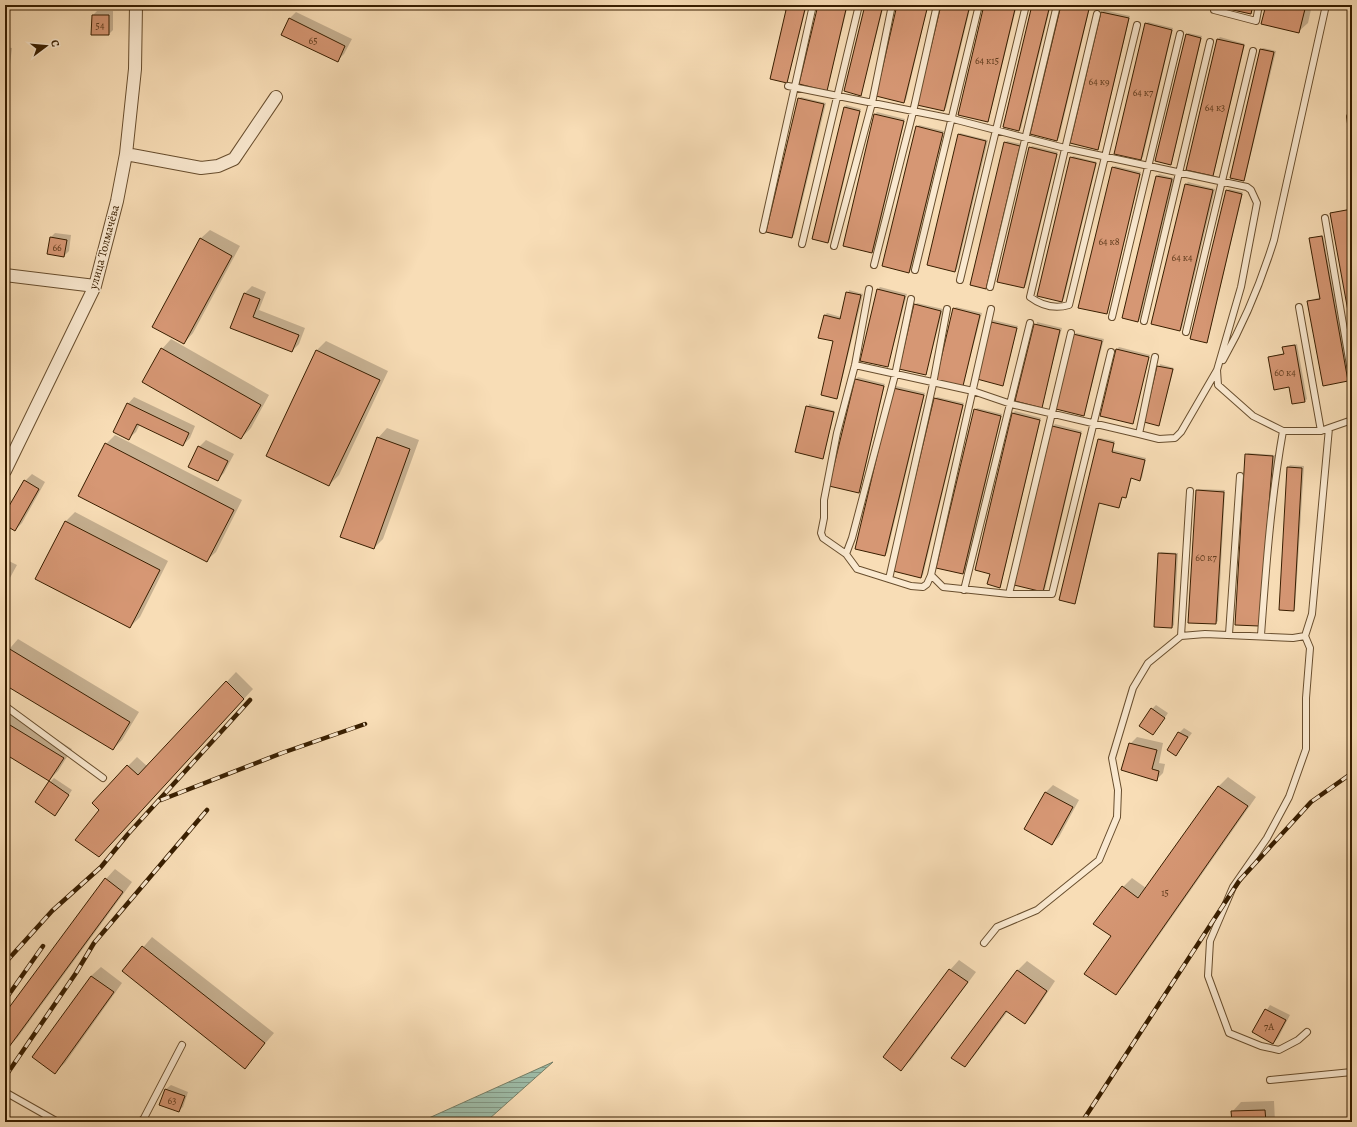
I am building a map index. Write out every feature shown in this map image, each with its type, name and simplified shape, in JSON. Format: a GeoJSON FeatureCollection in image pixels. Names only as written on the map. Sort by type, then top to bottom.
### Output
{"type":"FeatureCollection","features":[{"type":"Feature","properties":{"kind":"street","name":"улица Толмачёва"},"geometry":{"type":"LineString","coordinates":[[5,471],[95,286],[117,201],[126,154],[135,69],[136,5]]}},
{"type":"Feature","properties":{"kind":"street"},"geometry":{"type":"LineString","coordinates":[[126,154],[201,168],[218,166],[234,158],[276,97]]}},
{"type":"Feature","properties":{"kind":"street"},"geometry":{"type":"LineString","coordinates":[[5,275],[95,286]]}},
{"type":"Feature","properties":{"kind":"lane"},"geometry":{"type":"LineString","coordinates":[[763,230],[791,87],[813,5]]}},
{"type":"Feature","properties":{"kind":"lane"},"geometry":{"type":"LineString","coordinates":[[802,244],[859,5]]}},
{"type":"Feature","properties":{"kind":"lane"},"geometry":{"type":"LineString","coordinates":[[834,246],[872,103],[892,5]]}},
{"type":"Feature","properties":{"kind":"lane"},"geometry":{"type":"LineString","coordinates":[[874,265],[913,112],[937,5]]}},
{"type":"Feature","properties":{"kind":"lane"},"geometry":{"type":"LineString","coordinates":[[915,270],[953,119],[979,5]]}},
{"type":"Feature","properties":{"kind":"lane"},"geometry":{"type":"LineString","coordinates":[[960,280],[1026,5]]}},
{"type":"Feature","properties":{"kind":"lane"},"geometry":{"type":"LineString","coordinates":[[990,287],[1057,5]]}},
{"type":"Feature","properties":{"kind":"lane"},"geometry":{"type":"LineString","coordinates":[[1215,5],[1214,10],[1256,20],[1259,5]]}},
{"type":"Feature","properties":{"kind":"lane"},"geometry":{"type":"LineString","coordinates":[[856,366],[933,384],[972,391],[1011,404],[1159,439],[1175,438],[1181,432],[1217,370],[1247,312],[1265,267],[1274,240],[1326,5]]}},
{"type":"Feature","properties":{"kind":"lane"},"geometry":{"type":"LineString","coordinates":[[1097,14],[1030,297],[1046,306],[1060,307],[1070,305],[1137,25]]}},
{"type":"Feature","properties":{"kind":"lane"},"geometry":{"type":"LineString","coordinates":[[1112,316],[1180,34]]}},
{"type":"Feature","properties":{"kind":"lane"},"geometry":{"type":"LineString","coordinates":[[1144,321],[1210,42]]}},
{"type":"Feature","properties":{"kind":"lane"},"geometry":{"type":"LineString","coordinates":[[1186,332],[1253,51]]}},
{"type":"Feature","properties":{"kind":"lane"},"geometry":{"type":"LineString","coordinates":[[791,87],[838,95],[913,112],[953,119],[1065,148],[1247,187],[1251,190],[1257,203],[1241,287],[1217,370],[1218,385],[1253,416],[1283,431],[1321,431],[1352,420]]}},
{"type":"Feature","properties":{"kind":"lane"},"geometry":{"type":"LineString","coordinates":[[1350,117],[1352,130]]}},
{"type":"Feature","properties":{"kind":"lane"},"geometry":{"type":"LineString","coordinates":[[1325,218],[1352,377]]}},
{"type":"Feature","properties":{"kind":"lane"},"geometry":{"type":"LineString","coordinates":[[870,289],[856,366],[837,433],[824,500],[824,518],[821,533],[823,538],[846,554],[857,569],[911,586],[923,587],[927,584],[932,575],[991,309]]}},
{"type":"Feature","properties":{"kind":"lane"},"geometry":{"type":"LineString","coordinates":[[846,554],[852,538],[894,375],[911,299]]}},
{"type":"Feature","properties":{"kind":"lane"},"geometry":{"type":"LineString","coordinates":[[1299,307],[1321,431]]}},
{"type":"Feature","properties":{"kind":"lane"},"geometry":{"type":"LineString","coordinates":[[889,579],[933,384],[947,309]]}},
{"type":"Feature","properties":{"kind":"lane"},"geometry":{"type":"LineString","coordinates":[[964,590],[1030,324]]}},
{"type":"Feature","properties":{"kind":"lane"},"geometry":{"type":"LineString","coordinates":[[1009,594],[1071,333]]}},
{"type":"Feature","properties":{"kind":"lane"},"geometry":{"type":"LineString","coordinates":[[932,575],[943,587],[1009,594],[1052,594],[1095,424],[1111,352]]}},
{"type":"Feature","properties":{"kind":"lane"},"geometry":{"type":"LineString","coordinates":[[1139,434],[1154,357]]}},
{"type":"Feature","properties":{"kind":"lane"},"geometry":{"type":"LineString","coordinates":[[1307,1032],[1298,1040],[1279,1050],[1261,1046],[1229,1033],[1208,976],[1210,941],[1233,887],[1267,838],[1289,797],[1306,749],[1306,698],[1310,648],[1305,636],[1312,614],[1329,428]]}},
{"type":"Feature","properties":{"kind":"lane"},"geometry":{"type":"LineString","coordinates":[[1261,635],[1268,534],[1274,482],[1283,431]]}},
{"type":"Feature","properties":{"kind":"lane"},"geometry":{"type":"LineString","coordinates":[[1229,634],[1240,476]]}},
{"type":"Feature","properties":{"kind":"lane"},"geometry":{"type":"LineString","coordinates":[[1181,636],[1190,491]]}},
{"type":"Feature","properties":{"kind":"lane"},"geometry":{"type":"LineString","coordinates":[[984,943],[997,927],[1037,910],[1099,860],[1117,817],[1118,790],[1112,758],[1133,688],[1148,663],[1181,636],[1229,634],[1293,638],[1305,636]]}},
{"type":"Feature","properties":{"kind":"lane"},"geometry":{"type":"LineString","coordinates":[[5,706],[103,778]]}},
{"type":"Feature","properties":{"kind":"lane"},"geometry":{"type":"LineString","coordinates":[[140,1122],[144,1118],[182,1045]]}},
{"type":"Feature","properties":{"kind":"lane"},"geometry":{"type":"LineString","coordinates":[[1270,1080],[1352,1072]]}},
{"type":"Feature","properties":{"kind":"lane"},"geometry":{"type":"LineString","coordinates":[[5,1092],[58,1122]]}},
{"type":"Feature","properties":{"kind":"shaded area"},"geometry":{"type":"Polygon","coordinates":[[[553,1062],[489,1119],[490,1122],[420,1122],[553,1062]]]}},
{"type":"Feature","properties":{"kind":"building"},"geometry":{"type":"Polygon","coordinates":[[[778,5],[806,5],[787,83],[770,79],[786,10],[778,8],[778,5]]]}},
{"type":"Feature","properties":{"kind":"building"},"geometry":{"type":"Polygon","coordinates":[[[818,5],[847,5],[827,91],[799,84],[818,5]]]}},
{"type":"Feature","properties":{"kind":"building"},"geometry":{"type":"Polygon","coordinates":[[[865,5],[883,5],[861,96],[844,91],[865,5]]]}},
{"type":"Feature","properties":{"kind":"building"},"geometry":{"type":"Polygon","coordinates":[[[897,5],[928,5],[904,103],[876,96],[897,5]]]}},
{"type":"Feature","properties":{"kind":"building"},"geometry":{"type":"Polygon","coordinates":[[[941,5],[970,5],[944,111],[917,105],[941,5]]]}},
{"type":"Feature","properties":{"kind":"building"},"geometry":{"type":"Polygon","coordinates":[[[984,5],[1016,5],[988,122],[958,115],[984,5]]]}},
{"type":"Feature","properties":{"kind":"building"},"geometry":{"type":"Polygon","coordinates":[[[1032,5],[1050,5],[1019,131],[1003,127],[1032,5]]]}},
{"type":"Feature","properties":{"kind":"building"},"geometry":{"type":"Polygon","coordinates":[[[1061,5],[1072,5],[1089,9],[1057,141],[1030,134],[1061,5]]]}},
{"type":"Feature","properties":{"kind":"building"},"geometry":{"type":"Polygon","coordinates":[[[1162,5],[1176,5],[1175,8],[1162,5]]]}},
{"type":"Feature","properties":{"kind":"building"},"geometry":{"type":"Polygon","coordinates":[[[1225,5],[1253,5],[1251,14],[1224,8],[1225,5]]]}},
{"type":"Feature","properties":{"kind":"building"},"geometry":{"type":"Polygon","coordinates":[[[1266,5],[1306,5],[1299,33],[1261,24],[1266,5]]]}},
{"type":"Feature","properties":{"kind":"building"},"geometry":{"type":"Polygon","coordinates":[[[1101,12],[1129,18],[1098,150],[1070,143],[1101,12]]]}},
{"type":"Feature","properties":{"kind":"building"},"geometry":{"type":"Polygon","coordinates":[[[92,15],[109,15],[109,35],[91,35],[92,15]]]}},
{"type":"Feature","properties":{"kind":"building"},"geometry":{"type":"Polygon","coordinates":[[[289,18],[345,46],[338,62],[281,35],[289,18]]]}},
{"type":"Feature","properties":{"kind":"building"},"geometry":{"type":"Polygon","coordinates":[[[1145,23],[1172,30],[1141,160],[1114,154],[1145,23]]]}},
{"type":"Feature","properties":{"kind":"building"},"geometry":{"type":"Polygon","coordinates":[[[1186,34],[1201,38],[1171,165],[1155,161],[1186,34]]]}},
{"type":"Feature","properties":{"kind":"building"},"geometry":{"type":"Polygon","coordinates":[[[1217,39],[1244,45],[1213,176],[1186,170],[1217,39]]]}},
{"type":"Feature","properties":{"kind":"building"},"geometry":{"type":"Polygon","coordinates":[[[1260,49],[1274,52],[1244,181],[1230,178],[1260,49]]]}},
{"type":"Feature","properties":{"kind":"building"},"geometry":{"type":"Polygon","coordinates":[[[5,52],[8,52],[6,70],[5,69],[5,52]]]}},
{"type":"Feature","properties":{"kind":"building"},"geometry":{"type":"Polygon","coordinates":[[[798,98],[824,104],[792,238],[766,232],[798,98]]]}},
{"type":"Feature","properties":{"kind":"building"},"geometry":{"type":"Polygon","coordinates":[[[844,107],[860,111],[828,243],[812,239],[844,107]]]}},
{"type":"Feature","properties":{"kind":"building"},"geometry":{"type":"Polygon","coordinates":[[[874,114],[904,121],[872,253],[843,246],[874,114]]]}},
{"type":"Feature","properties":{"kind":"building"},"geometry":{"type":"Polygon","coordinates":[[[916,126],[943,133],[909,273],[882,266],[916,126]]]}},
{"type":"Feature","properties":{"kind":"building"},"geometry":{"type":"Polygon","coordinates":[[[958,134],[986,141],[955,272],[927,265],[958,134]]]}},
{"type":"Feature","properties":{"kind":"building"},"geometry":{"type":"Polygon","coordinates":[[[1004,142],[1020,146],[986,289],[970,285],[1004,142]]]}},
{"type":"Feature","properties":{"kind":"building"},"geometry":{"type":"Polygon","coordinates":[[[1029,147],[1057,154],[1024,288],[997,282],[1029,147]]]}},
{"type":"Feature","properties":{"kind":"building"},"geometry":{"type":"Polygon","coordinates":[[[1070,157],[1096,163],[1062,302],[1037,296],[1070,157]]]}},
{"type":"Feature","properties":{"kind":"building"},"geometry":{"type":"Polygon","coordinates":[[[1112,167],[1140,174],[1107,314],[1078,308],[1112,167]]]}},
{"type":"Feature","properties":{"kind":"building"},"geometry":{"type":"Polygon","coordinates":[[[1156,176],[1172,179],[1138,322],[1122,318],[1156,176]]]}},
{"type":"Feature","properties":{"kind":"building"},"geometry":{"type":"Polygon","coordinates":[[[1185,184],[1213,190],[1180,331],[1151,324],[1185,184]]]}},
{"type":"Feature","properties":{"kind":"building"},"geometry":{"type":"Polygon","coordinates":[[[1226,190],[1242,194],[1207,343],[1190,339],[1226,190]]]}},
{"type":"Feature","properties":{"kind":"building"},"geometry":{"type":"Polygon","coordinates":[[[1352,209],[1352,333],[1330,213],[1352,209]]]}},
{"type":"Feature","properties":{"kind":"building"},"geometry":{"type":"Polygon","coordinates":[[[1322,236],[1348,381],[1323,386],[1307,301],[1320,299],[1309,238],[1322,236]]]}},
{"type":"Feature","properties":{"kind":"building"},"geometry":{"type":"Polygon","coordinates":[[[50,237],[67,240],[64,257],[47,254],[50,237]]]}},
{"type":"Feature","properties":{"kind":"building"},"geometry":{"type":"Polygon","coordinates":[[[200,238],[232,256],[184,344],[152,327],[200,238]]]}},
{"type":"Feature","properties":{"kind":"building"},"geometry":{"type":"Polygon","coordinates":[[[877,289],[905,296],[888,367],[860,361],[877,289]]]}},
{"type":"Feature","properties":{"kind":"building"},"geometry":{"type":"Polygon","coordinates":[[[846,292],[861,295],[837,399],[821,395],[833,341],[818,338],[824,315],[840,319],[846,292]]]}},
{"type":"Feature","properties":{"kind":"building"},"geometry":{"type":"Polygon","coordinates":[[[244,293],[260,299],[253,317],[299,335],[292,352],[230,328],[244,293]]]}},
{"type":"Feature","properties":{"kind":"building"},"geometry":{"type":"Polygon","coordinates":[[[914,304],[941,311],[926,375],[899,369],[914,304]]]}},
{"type":"Feature","properties":{"kind":"building"},"geometry":{"type":"Polygon","coordinates":[[[953,308],[980,315],[963,386],[936,380],[953,308]]]}},
{"type":"Feature","properties":{"kind":"building"},"geometry":{"type":"Polygon","coordinates":[[[991,322],[1017,328],[1003,386],[977,379],[991,322]]]}},
{"type":"Feature","properties":{"kind":"building"},"geometry":{"type":"Polygon","coordinates":[[[1034,324],[1060,330],[1042,408],[1015,401],[1034,324]]]}},
{"type":"Feature","properties":{"kind":"building"},"geometry":{"type":"Polygon","coordinates":[[[1073,334],[1102,341],[1084,416],[1056,409],[1073,334]]]}},
{"type":"Feature","properties":{"kind":"building"},"geometry":{"type":"Polygon","coordinates":[[[1295,345],[1305,402],[1292,404],[1289,387],[1274,390],[1268,357],[1284,354],[1282,347],[1295,345]]]}},
{"type":"Feature","properties":{"kind":"building"},"geometry":{"type":"Polygon","coordinates":[[[161,348],[261,405],[241,439],[142,382],[161,348]]]}},
{"type":"Feature","properties":{"kind":"building"},"geometry":{"type":"Polygon","coordinates":[[[1116,349],[1149,357],[1133,424],[1100,416],[1116,349]]]}},
{"type":"Feature","properties":{"kind":"building"},"geometry":{"type":"Polygon","coordinates":[[[316,350],[380,380],[329,486],[266,456],[316,350]]]}},
{"type":"Feature","properties":{"kind":"building"},"geometry":{"type":"Polygon","coordinates":[[[1157,366],[1173,369],[1159,426],[1144,422],[1157,366]]]}},
{"type":"Feature","properties":{"kind":"building"},"geometry":{"type":"Polygon","coordinates":[[[855,379],[884,386],[859,493],[829,486],[855,379]]]}},
{"type":"Feature","properties":{"kind":"building"},"geometry":{"type":"Polygon","coordinates":[[[893,388],[924,395],[885,556],[855,549],[893,388]]]}},
{"type":"Feature","properties":{"kind":"building"},"geometry":{"type":"Polygon","coordinates":[[[934,398],[963,405],[921,578],[893,571],[934,398]]]}},
{"type":"Feature","properties":{"kind":"building"},"geometry":{"type":"Polygon","coordinates":[[[127,403],[189,433],[183,446],[137,424],[129,440],[113,432],[127,403]]]}},
{"type":"Feature","properties":{"kind":"building"},"geometry":{"type":"Polygon","coordinates":[[[806,406],[834,412],[823,459],[795,452],[806,406]]]}},
{"type":"Feature","properties":{"kind":"building"},"geometry":{"type":"Polygon","coordinates":[[[974,409],[1001,416],[963,574],[936,568],[974,409]]]}},
{"type":"Feature","properties":{"kind":"building"},"geometry":{"type":"Polygon","coordinates":[[[1012,413],[1040,420],[1000,588],[987,584],[990,574],[975,570],[1012,413]]]}},
{"type":"Feature","properties":{"kind":"building"},"geometry":{"type":"Polygon","coordinates":[[[1052,426],[1081,433],[1043,592],[1014,585],[1052,426]]]}},
{"type":"Feature","properties":{"kind":"building"},"geometry":{"type":"Polygon","coordinates":[[[377,437],[410,449],[374,549],[340,537],[377,437]]]}},
{"type":"Feature","properties":{"kind":"building"},"geometry":{"type":"Polygon","coordinates":[[[1098,439],[1114,443],[1112,452],[1145,460],[1140,481],[1131,478],[1126,498],[1122,497],[1119,508],[1099,503],[1075,604],[1059,600],[1098,439]]]}},
{"type":"Feature","properties":{"kind":"building"},"geometry":{"type":"Polygon","coordinates":[[[105,443],[234,510],[207,562],[78,496],[105,443]]]}},
{"type":"Feature","properties":{"kind":"building"},"geometry":{"type":"Polygon","coordinates":[[[198,446],[228,461],[218,481],[188,467],[198,446]]]}},
{"type":"Feature","properties":{"kind":"building"},"geometry":{"type":"Polygon","coordinates":[[[1245,454],[1273,456],[1259,626],[1235,625],[1245,454]]]}},
{"type":"Feature","properties":{"kind":"building"},"geometry":{"type":"Polygon","coordinates":[[[1287,467],[1302,468],[1294,611],[1279,610],[1287,467]]]}},
{"type":"Feature","properties":{"kind":"building"},"geometry":{"type":"Polygon","coordinates":[[[24,480],[39,489],[15,531],[5,525],[5,513],[24,480]]]}},
{"type":"Feature","properties":{"kind":"building"},"geometry":{"type":"Polygon","coordinates":[[[1196,490],[1224,492],[1216,624],[1188,623],[1196,490]]]}},
{"type":"Feature","properties":{"kind":"building"},"geometry":{"type":"Polygon","coordinates":[[[65,521],[160,570],[130,628],[35,579],[65,521]]]}},
{"type":"Feature","properties":{"kind":"building"},"geometry":{"type":"Polygon","coordinates":[[[1158,553],[1176,554],[1172,628],[1154,627],[1158,553]]]}},
{"type":"Feature","properties":{"kind":"building"},"geometry":{"type":"Polygon","coordinates":[[[8,648],[130,722],[113,750],[5,685],[5,652],[8,648]]]}},
{"type":"Feature","properties":{"kind":"building"},"geometry":{"type":"Polygon","coordinates":[[[226,681],[244,699],[99,857],[75,840],[99,810],[92,803],[127,765],[138,775],[226,681]]]}},
{"type":"Feature","properties":{"kind":"building"},"geometry":{"type":"Polygon","coordinates":[[[1151,708],[1165,718],[1153,735],[1139,726],[1151,708]]]}},
{"type":"Feature","properties":{"kind":"building"},"geometry":{"type":"Polygon","coordinates":[[[5,722],[64,758],[49,781],[5,754],[5,722]]]}},
{"type":"Feature","properties":{"kind":"building"},"geometry":{"type":"Polygon","coordinates":[[[1178,732],[1188,737],[1176,756],[1167,750],[1178,732]]]}},
{"type":"Feature","properties":{"kind":"building"},"geometry":{"type":"Polygon","coordinates":[[[1129,743],[1157,750],[1152,769],[1159,771],[1157,781],[1121,770],[1129,743]]]}},
{"type":"Feature","properties":{"kind":"building"},"geometry":{"type":"Polygon","coordinates":[[[49,781],[69,795],[55,816],[35,802],[49,781]]]}},
{"type":"Feature","properties":{"kind":"building"},"geometry":{"type":"Polygon","coordinates":[[[1218,786],[1248,806],[1116,995],[1084,974],[1111,936],[1093,924],[1122,886],[1138,898],[1218,786]]]}},
{"type":"Feature","properties":{"kind":"building"},"geometry":{"type":"Polygon","coordinates":[[[1045,792],[1073,807],[1052,845],[1024,829],[1045,792]]]}},
{"type":"Feature","properties":{"kind":"building"},"geometry":{"type":"Polygon","coordinates":[[[105,878],[123,892],[9,1047],[5,1045],[5,1013],[105,878]]]}},
{"type":"Feature","properties":{"kind":"building"},"geometry":{"type":"Polygon","coordinates":[[[142,946],[265,1043],[245,1069],[122,971],[142,946]]]}},
{"type":"Feature","properties":{"kind":"building"},"geometry":{"type":"Polygon","coordinates":[[[949,969],[968,982],[901,1071],[883,1057],[949,969]]]}},
{"type":"Feature","properties":{"kind":"building"},"geometry":{"type":"Polygon","coordinates":[[[1017,970],[1047,991],[1025,1024],[1006,1011],[965,1067],[951,1058],[1017,970]]]}},
{"type":"Feature","properties":{"kind":"building"},"geometry":{"type":"Polygon","coordinates":[[[91,976],[114,992],[55,1074],[32,1057],[91,976]]]}},
{"type":"Feature","properties":{"kind":"building"},"geometry":{"type":"Polygon","coordinates":[[[1265,1009],[1286,1020],[1273,1044],[1252,1032],[1265,1009]]]}},
{"type":"Feature","properties":{"kind":"building"},"geometry":{"type":"Polygon","coordinates":[[[165,1089],[185,1096],[179,1112],[159,1105],[165,1089]]]}},
{"type":"Feature","properties":{"kind":"building"},"geometry":{"type":"Polygon","coordinates":[[[1265,1110],[1266,1122],[1232,1122],[1231,1111],[1265,1110]]]}},
{"type":"Feature","properties":{"kind":"railway"},"geometry":{"type":"LineString","coordinates":[[5,963],[52,911],[101,867],[128,834],[250,700]]}},
{"type":"Feature","properties":{"kind":"railway"},"geometry":{"type":"LineString","coordinates":[[161,800],[282,753],[365,724]]}},
{"type":"Feature","properties":{"kind":"railway"},"geometry":{"type":"LineString","coordinates":[[1082,1122],[1239,881],[1311,802],[1352,773]]}},
{"type":"Feature","properties":{"kind":"railway"},"geometry":{"type":"LineString","coordinates":[[5,1077],[76,973],[94,943],[207,810]]}},
{"type":"Feature","properties":{"kind":"railway"},"geometry":{"type":"LineString","coordinates":[[5,1000],[43,946]]}}]}
